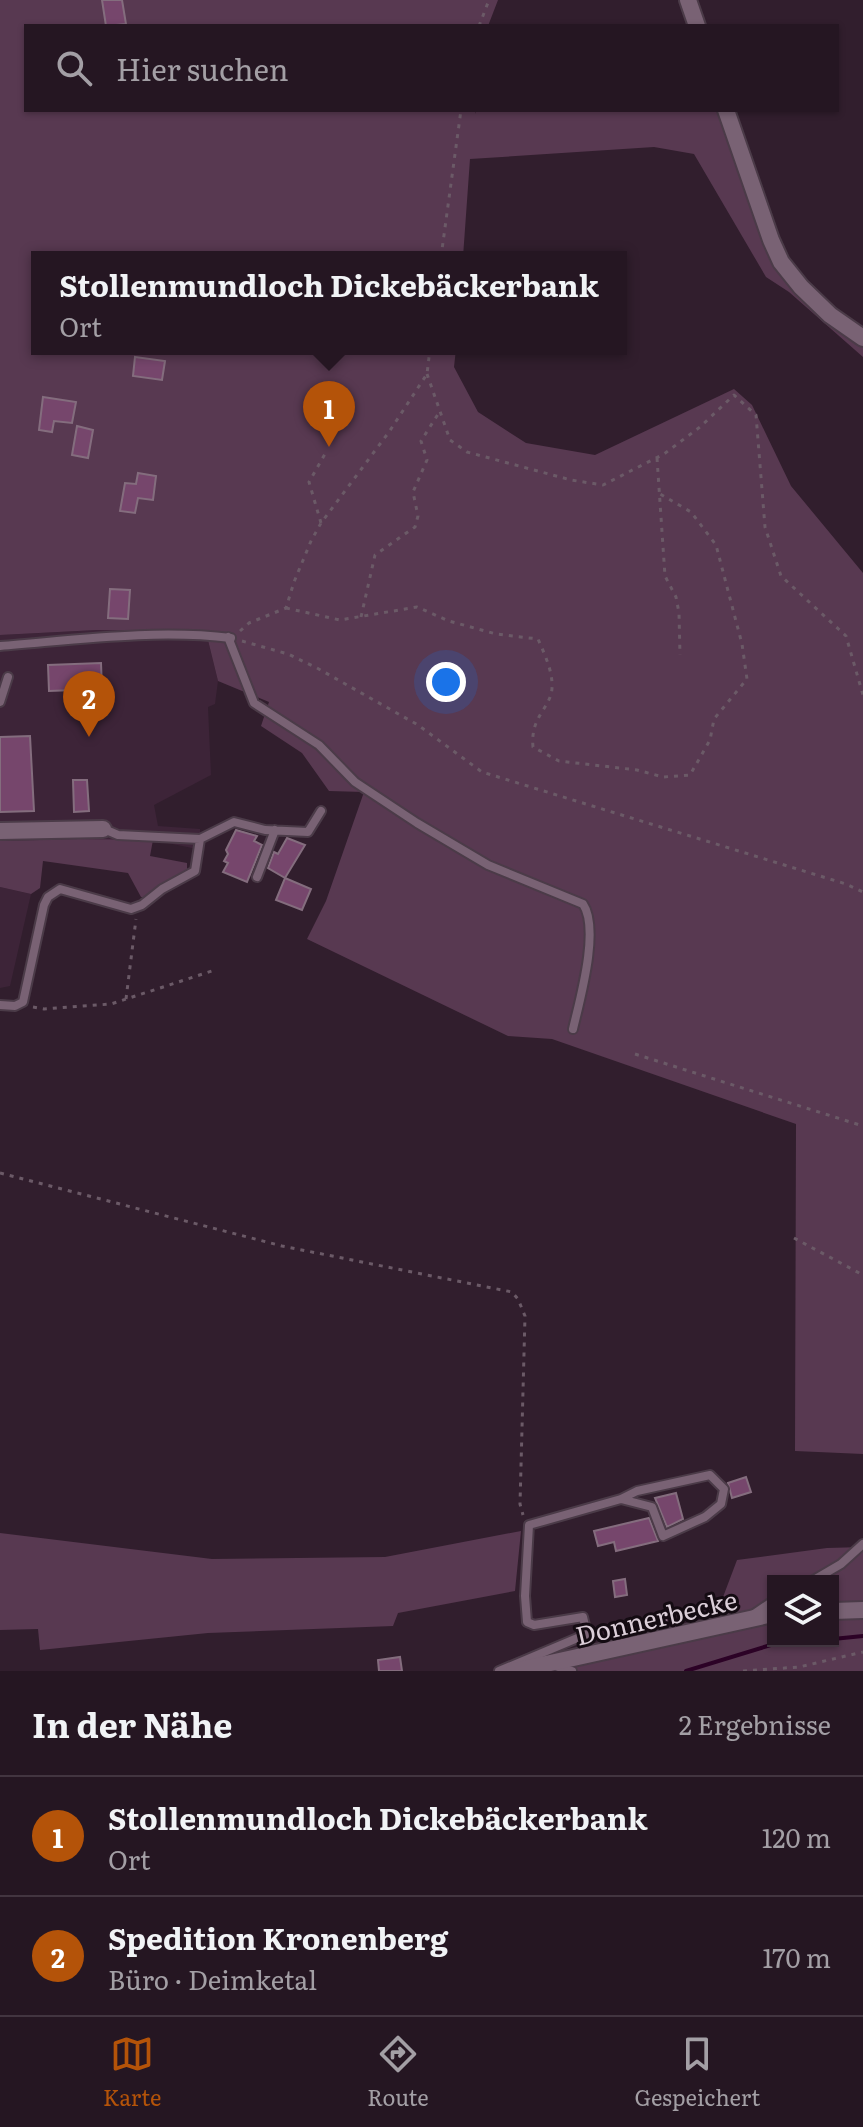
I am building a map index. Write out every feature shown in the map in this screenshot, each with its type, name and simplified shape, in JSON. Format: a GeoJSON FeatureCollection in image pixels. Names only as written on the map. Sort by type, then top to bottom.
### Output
{"type":"FeatureCollection","features":[{"type":"Feature","properties":{"kind":"street"},"geometry":{"type":"LineString","coordinates":[[688,0],[696,24]]}},
{"type":"Feature","properties":{"kind":"street"},"geometry":{"type":"LineString","coordinates":[[727,112],[781,262],[830,315],[863,338]]}},
{"type":"Feature","properties":{"kind":"street"},"geometry":{"type":"LineString","coordinates":[[0,831],[103,829]]}},
{"type":"Feature","properties":{"kind":"street"},"geometry":{"type":"LineString","coordinates":[[839,1611],[863,1610]]}},
{"type":"Feature","properties":{"kind":"street","name":"Donnerbecke"},"geometry":{"type":"LineString","coordinates":[[514,1671],[767,1615]]}},
{"type":"Feature","properties":{"kind":"lane"},"geometry":{"type":"LineString","coordinates":[[0,646],[101,637],[201,634],[230,638],[254,703],[319,745],[355,782],[488,865],[583,904],[589,914],[588,963],[573,1029]]}},
{"type":"Feature","properties":{"kind":"lane"},"geometry":{"type":"LineString","coordinates":[[0,702],[8,677]]}},
{"type":"Feature","properties":{"kind":"lane"},"geometry":{"type":"LineString","coordinates":[[103,829],[118,835],[200,839],[234,822],[275,830],[308,832],[321,811]]}},
{"type":"Feature","properties":{"kind":"lane"},"geometry":{"type":"LineString","coordinates":[[257,877],[275,830]]}},
{"type":"Feature","properties":{"kind":"lane"},"geometry":{"type":"LineString","coordinates":[[0,1005],[18,1004],[25,997],[44,905],[54,892],[60,889],[131,909],[137,908],[162,889],[195,871],[200,839]]}},
{"type":"Feature","properties":{"kind":"lane"},"geometry":{"type":"LineString","coordinates":[[529,1525],[621,1499],[637,1491],[710,1475],[724,1489],[721,1504],[705,1517],[663,1536],[652,1507],[621,1499]]}},
{"type":"Feature","properties":{"kind":"lane","name":"Donnerbecke"},"geometry":{"type":"LineString","coordinates":[[499,1671],[587,1634],[583,1617],[534,1625],[527,1622],[525,1596],[529,1525]]}},
{"type":"Feature","properties":{"kind":"lane"},"geometry":{"type":"LineString","coordinates":[[822,1575],[841,1564],[863,1544]]}},
{"type":"Feature","properties":{"kind":"lane"},"geometry":{"type":"LineString","coordinates":[[750,1618],[752,1612],[767,1604]]}},
{"type":"Feature","properties":{"kind":"lane","name":"Donnerbecke"},"geometry":{"type":"LineString","coordinates":[[550,1665],[572,1671]]}},
{"type":"Feature","properties":{"kind":"path"},"geometry":{"type":"LineString","coordinates":[[480,24],[489,0]]}},
{"type":"Feature","properties":{"kind":"path"},"geometry":{"type":"LineString","coordinates":[[442,251],[461,112]]}},
{"type":"Feature","properties":{"kind":"path"},"geometry":{"type":"LineString","coordinates":[[429,355],[427,374],[450,440],[467,452],[571,480],[603,485],[657,458],[700,427],[734,395],[756,415],[765,527],[781,576],[846,636],[863,695]]}},
{"type":"Feature","properties":{"kind":"path"},"geometry":{"type":"LineString","coordinates":[[286,608],[303,560],[321,523],[389,432],[427,374]]}},
{"type":"Feature","properties":{"kind":"path"},"geometry":{"type":"LineString","coordinates":[[361,617],[375,555],[415,527],[418,516],[413,492],[427,460],[421,441],[440,411]]}},
{"type":"Feature","properties":{"kind":"path"},"geometry":{"type":"LineString","coordinates":[[321,523],[309,482],[325,454]]}},
{"type":"Feature","properties":{"kind":"path"},"geometry":{"type":"LineString","coordinates":[[657,458],[665,576],[676,597],[680,655]]}},
{"type":"Feature","properties":{"kind":"path"},"geometry":{"type":"LineString","coordinates":[[230,638],[249,623],[286,608],[340,620],[417,607],[449,621],[496,634],[538,639],[547,660],[553,690],[531,730],[533,747],[559,761],[637,770],[663,777],[690,775],[710,740],[714,719],[747,679],[742,644],[716,545],[691,512],[660,494]]}},
{"type":"Feature","properties":{"kind":"path"},"geometry":{"type":"LineString","coordinates":[[230,638],[288,654],[317,668],[418,725],[482,772],[680,831],[863,892]]}},
{"type":"Feature","properties":{"kind":"path"},"geometry":{"type":"LineString","coordinates":[[126,999],[137,908]]}},
{"type":"Feature","properties":{"kind":"path"},"geometry":{"type":"LineString","coordinates":[[18,1004],[44,1009],[111,1004],[215,970]]}},
{"type":"Feature","properties":{"kind":"path"},"geometry":{"type":"LineString","coordinates":[[635,1054],[863,1126]]}},
{"type":"Feature","properties":{"kind":"path"},"geometry":{"type":"LineString","coordinates":[[0,1173],[282,1246],[512,1292],[525,1316],[520,1504],[529,1525]]}},
{"type":"Feature","properties":{"kind":"path"},"geometry":{"type":"LineString","coordinates":[[794,1238],[863,1275]]}},
{"type":"Feature","properties":{"kind":"path"},"geometry":{"type":"LineString","coordinates":[[743,1671],[799,1667],[863,1652]]}},
{"type":"Feature","properties":{"kind":"shaded area"},"geometry":{"type":"Polygon","coordinates":[[[0,0],[498,0],[489,24],[24,24],[24,112],[724,112],[764,235],[863,343],[863,357],[789,292],[766,277],[694,154],[654,147],[470,159],[463,251],[31,251],[31,355],[455,355],[454,367],[478,412],[526,443],[595,455],[734,389],[752,405],[791,486],[863,573],[863,1454],[795,1451],[796,1124],[552,1039],[508,1036],[307,939],[326,901],[364,792],[329,791],[302,753],[261,726],[269,702],[218,681],[206,632],[97,630],[0,635],[0,0]]]}},
{"type":"Feature","properties":{"kind":"shaded area"},"geometry":{"type":"Polygon","coordinates":[[[97,630],[206,632],[218,681],[215,704],[208,707],[211,775],[154,805],[158,826],[200,829],[202,850],[153,840],[0,841],[0,635],[97,630]]]}},
{"type":"Feature","properties":{"kind":"shaded area"},"geometry":{"type":"Polygon","coordinates":[[[153,840],[150,856],[187,863],[187,874],[141,897],[128,873],[43,861],[40,888],[31,894],[0,887],[0,841],[153,840]]]}},
{"type":"Feature","properties":{"kind":"shaded area"},"geometry":{"type":"Polygon","coordinates":[[[0,887],[31,894],[10,986],[0,988],[0,887]]]}},
{"type":"Feature","properties":{"kind":"shaded area"},"geometry":{"type":"Polygon","coordinates":[[[521,1531],[515,1591],[398,1613],[393,1626],[208,1633],[40,1650],[38,1629],[0,1630],[0,1533],[212,1559],[385,1557],[521,1531]]]}},
{"type":"Feature","properties":{"kind":"shaded area"},"geometry":{"type":"Polygon","coordinates":[[[863,1547],[863,1607],[839,1607],[839,1575],[767,1575],[767,1613],[731,1620],[717,1613],[737,1560],[827,1548],[863,1547]]]}},
{"type":"Feature","properties":{"kind":"shaded area"},"geometry":{"type":"Polygon","coordinates":[[[863,1613],[863,1671],[538,1671],[767,1619],[767,1647],[839,1647],[839,1615],[863,1613]]]}},
{"type":"Feature","properties":{"kind":"building"},"geometry":{"type":"Polygon","coordinates":[[[102,0],[122,0],[126,24],[106,24],[102,0]]]}},
{"type":"Feature","properties":{"kind":"building"},"geometry":{"type":"Polygon","coordinates":[[[135,357],[165,361],[162,380],[133,376],[135,357]]]}},
{"type":"Feature","properties":{"kind":"building"},"geometry":{"type":"Polygon","coordinates":[[[43,397],[76,402],[72,423],[54,421],[52,432],[39,430],[43,397]]]}},
{"type":"Feature","properties":{"kind":"building"},"geometry":{"type":"Polygon","coordinates":[[[77,426],[93,430],[88,458],[72,455],[77,426]]]}},
{"type":"Feature","properties":{"kind":"building"},"geometry":{"type":"Polygon","coordinates":[[[138,473],[156,476],[153,500],[138,498],[135,513],[120,511],[125,483],[136,484],[138,473]]]}},
{"type":"Feature","properties":{"kind":"building"},"geometry":{"type":"Polygon","coordinates":[[[110,589],[130,590],[128,619],[108,618],[110,589]]]}},
{"type":"Feature","properties":{"kind":"building"},"geometry":{"type":"Polygon","coordinates":[[[101,663],[102,689],[49,691],[48,665],[101,663]]]}},
{"type":"Feature","properties":{"kind":"building"},"geometry":{"type":"Polygon","coordinates":[[[30,736],[34,811],[0,812],[0,737],[30,736]]]}},
{"type":"Feature","properties":{"kind":"building"},"geometry":{"type":"Polygon","coordinates":[[[73,780],[87,780],[89,811],[74,812],[73,780]]]}},
{"type":"Feature","properties":{"kind":"building"},"geometry":{"type":"Polygon","coordinates":[[[236,830],[257,836],[254,841],[262,845],[247,882],[223,872],[228,863],[224,861],[228,854],[226,850],[236,830]]]}},
{"type":"Feature","properties":{"kind":"building"},"geometry":{"type":"Polygon","coordinates":[[[287,838],[305,845],[285,878],[268,868],[274,852],[278,854],[287,838]]]}},
{"type":"Feature","properties":{"kind":"building"},"geometry":{"type":"Polygon","coordinates":[[[285,878],[311,889],[302,910],[276,900],[285,878]]]}},
{"type":"Feature","properties":{"kind":"building"},"geometry":{"type":"Polygon","coordinates":[[[746,1477],[751,1492],[732,1498],[728,1483],[746,1477]]]}},
{"type":"Feature","properties":{"kind":"building"},"geometry":{"type":"Polygon","coordinates":[[[676,1493],[683,1519],[667,1527],[655,1498],[676,1493]]]}},
{"type":"Feature","properties":{"kind":"building"},"geometry":{"type":"Polygon","coordinates":[[[649,1518],[658,1541],[616,1551],[614,1542],[598,1546],[594,1531],[649,1518]]]}},
{"type":"Feature","properties":{"kind":"building"},"geometry":{"type":"Polygon","coordinates":[[[625,1579],[627,1595],[615,1597],[613,1581],[625,1579]]]}},
{"type":"Feature","properties":{"kind":"building"},"geometry":{"type":"Polygon","coordinates":[[[665,1615],[668,1626],[643,1631],[640,1621],[665,1615]]]}},
{"type":"Feature","properties":{"kind":"building"},"geometry":{"type":"Polygon","coordinates":[[[400,1657],[402,1671],[379,1671],[378,1660],[400,1657]]]}},
{"type":"Feature","properties":{"kind":"waterway","name":"Donnerbecke"},"geometry":{"type":"LineString","coordinates":[[839,1638],[863,1636]]}},
{"type":"Feature","properties":{"kind":"waterway","name":"Donnerbecke"},"geometry":{"type":"LineString","coordinates":[[686,1671],[767,1646]]}},
{"type":"Feature","properties":{"kind":"place","name":"Stollenmundloch Dickebäckerbank"},"geometry":{"type":"Point","coordinates":[329,447]}},
{"type":"Feature","properties":{"kind":"place","name":"Spedition Kronenberg"},"geometry":{"type":"Point","coordinates":[89,737]}}]}
